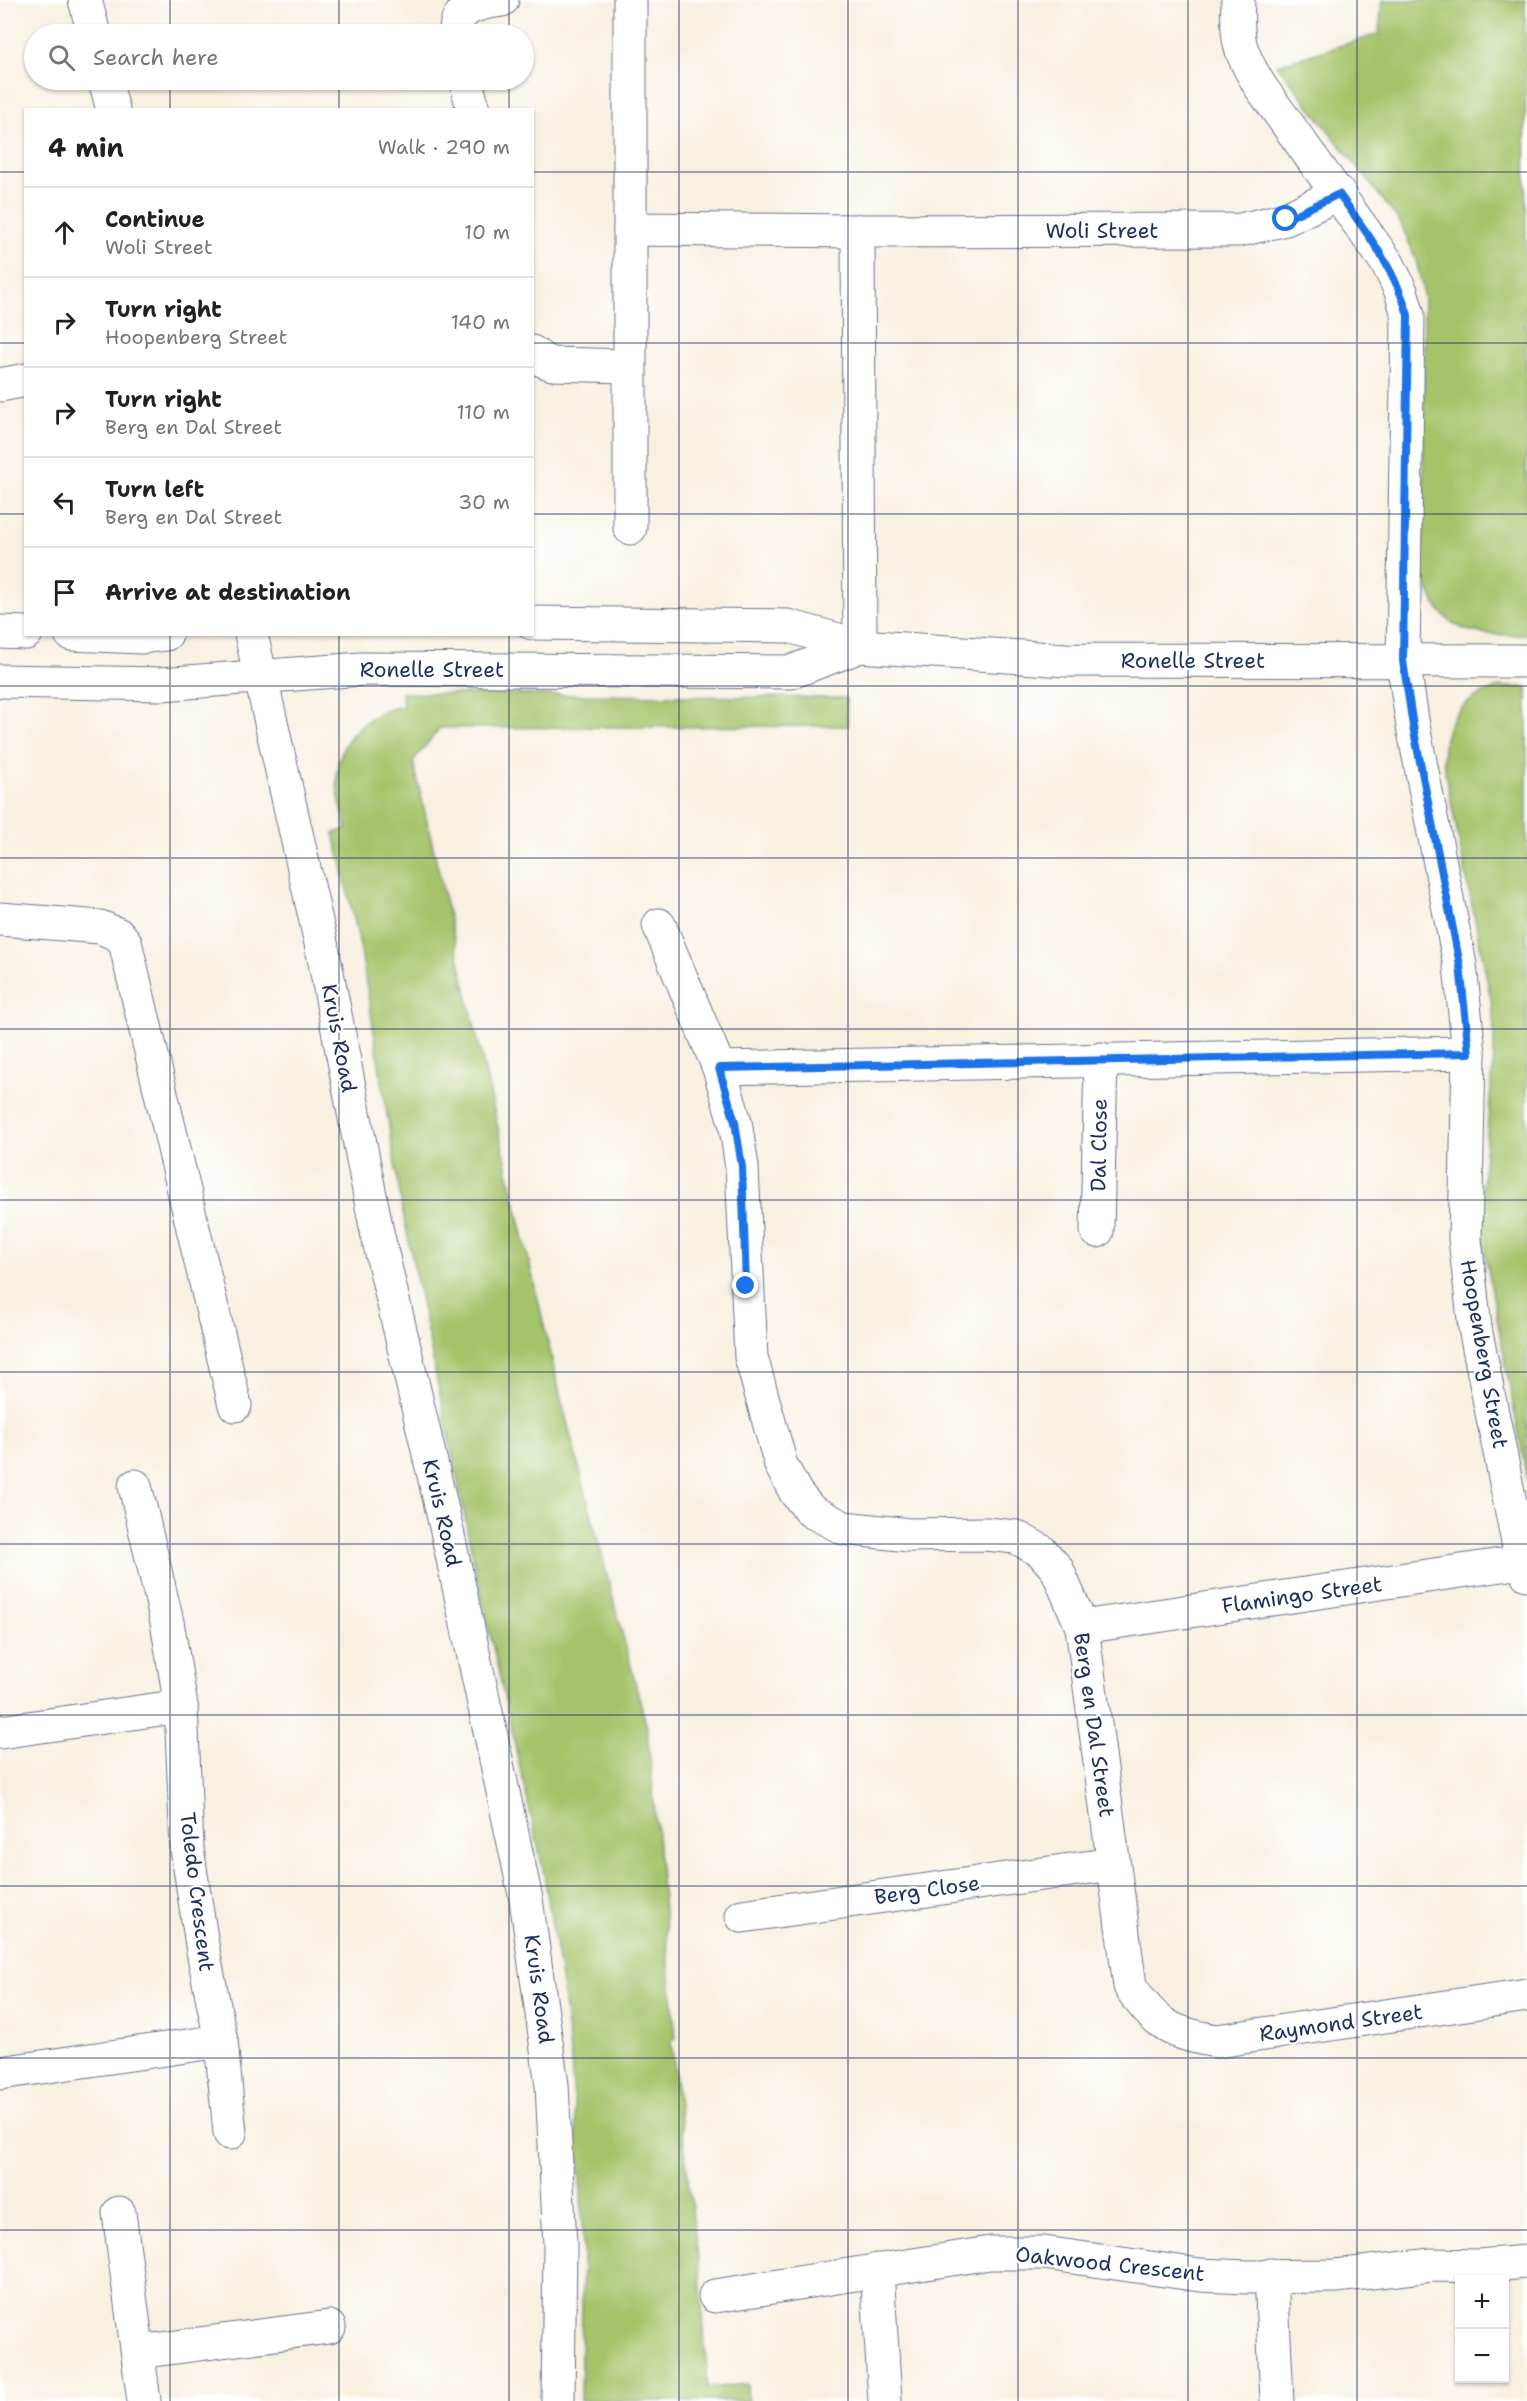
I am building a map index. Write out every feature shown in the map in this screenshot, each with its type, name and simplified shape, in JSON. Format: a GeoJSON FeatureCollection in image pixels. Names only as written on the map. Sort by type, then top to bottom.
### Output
{"type":"FeatureCollection","features":[{"type":"Feature","properties":{"kind":"street"},"geometry":{"type":"LineString","coordinates":[[85,0],[91,24]]}},
{"type":"Feature","properties":{"kind":"street"},"geometry":{"type":"LineString","coordinates":[[458,24],[459,18],[472,5],[502,0]]}},
{"type":"Feature","properties":{"kind":"street"},"geometry":{"type":"LineString","coordinates":[[630,0],[630,528]]}},
{"type":"Feature","properties":{"kind":"street","name":"Hoopenberg Street"},"geometry":{"type":"LineString","coordinates":[[1238,0],[1237,36],[1242,56],[1260,86],[1388,264],[1401,291],[1408,315],[1403,661],[1413,726],[1460,965],[1469,1053],[1465,1239],[1475,1328],[1525,1568]]}},
{"type":"Feature","properties":{"kind":"street"},"geometry":{"type":"LineString","coordinates":[[108,90],[112,108]]}},
{"type":"Feature","properties":{"kind":"street"},"geometry":{"type":"LineString","coordinates":[[468,90],[473,108]]}},
{"type":"Feature","properties":{"kind":"street","name":"Woli Street"},"geometry":{"type":"LineString","coordinates":[[630,228],[858,231],[1240,230],[1286,219],[1339,194]]}},
{"type":"Feature","properties":{"kind":"street"},"geometry":{"type":"LineString","coordinates":[[858,231],[860,646]]}},
{"type":"Feature","properties":{"kind":"street"},"geometry":{"type":"LineString","coordinates":[[534,354],[552,364],[629,366]]}},
{"type":"Feature","properties":{"kind":"street"},"geometry":{"type":"LineString","coordinates":[[0,385],[24,380]]}},
{"type":"Feature","properties":{"kind":"street","name":"Ronelle Street"},"geometry":{"type":"LineString","coordinates":[[534,623],[788,626],[860,646],[1066,660],[1527,661]]}},
{"type":"Feature","properties":{"kind":"street"},"geometry":{"type":"LineString","coordinates":[[0,632],[24,633]]}},
{"type":"Feature","properties":{"kind":"street"},"geometry":{"type":"LineString","coordinates":[[118,636],[150,636]]}},
{"type":"Feature","properties":{"kind":"street","name":"Kruis Road"},"geometry":{"type":"LineString","coordinates":[[251,636],[323,952],[377,1232],[447,1531],[526,1899],[552,2085],[560,2245],[558,2401]]}},
{"type":"Feature","properties":{"kind":"street","name":"Ronelle Street"},"geometry":{"type":"LineString","coordinates":[[0,681],[161,684],[362,669],[791,672],[860,646]]}},
{"type":"Feature","properties":{"kind":"street"},"geometry":{"type":"LineString","coordinates":[[0,919],[100,927],[118,935],[125,942],[235,1406]]}},
{"type":"Feature","properties":{"kind":"street","name":"Berg en Dal Street"},"geometry":{"type":"LineString","coordinates":[[659,925],[719,1068],[735,1122],[742,1167],[751,1357],[780,1465],[796,1493],[811,1511],[844,1528],[909,1535],[986,1534],[1016,1537],[1041,1551],[1057,1569],[1082,1627],[1130,1986],[1142,2004],[1158,2020]]}},
{"type":"Feature","properties":{"kind":"street"},"geometry":{"type":"LineString","coordinates":[[719,1068],[1469,1053]]}},
{"type":"Feature","properties":{"kind":"street","name":"Dal Close"},"geometry":{"type":"LineString","coordinates":[[1097,1231],[1101,1059]]}},
{"type":"Feature","properties":{"kind":"street","name":"Toledo Crescent"},"geometry":{"type":"LineString","coordinates":[[135,1486],[167,1622],[181,1706],[187,1849],[203,1951],[221,2041],[230,2133]]}},
{"type":"Feature","properties":{"kind":"street","name":"Flamingo Street"},"geometry":{"type":"LineString","coordinates":[[1082,1627],[1525,1568]]}},
{"type":"Feature","properties":{"kind":"street"},"geometry":{"type":"LineString","coordinates":[[0,1732],[181,1706]]}},
{"type":"Feature","properties":{"kind":"street","name":"Berg Close"},"geometry":{"type":"LineString","coordinates":[[742,1916],[1113,1864]]}},
{"type":"Feature","properties":{"kind":"street","name":"Raymond Street"},"geometry":{"type":"LineString","coordinates":[[1158,2020],[1185,2036],[1217,2041],[1527,1995]]}},
{"type":"Feature","properties":{"kind":"street"},"geometry":{"type":"LineString","coordinates":[[0,2073],[221,2041]]}},
{"type":"Feature","properties":{"kind":"street"},"geometry":{"type":"LineString","coordinates":[[119,2213],[144,2401]]}},
{"type":"Feature","properties":{"kind":"street","name":"Oakwood Crescent"},"geometry":{"type":"LineString","coordinates":[[715,2296],[990,2253],[1044,2253],[1200,2275],[1335,2276],[1432,2265],[1478,2266],[1527,2262]]}},
{"type":"Feature","properties":{"kind":"street"},"geometry":{"type":"LineString","coordinates":[[877,2270],[885,2401]]}},
{"type":"Feature","properties":{"kind":"street"},"geometry":{"type":"LineString","coordinates":[[1271,2276],[1277,2401]]}},
{"type":"Feature","properties":{"kind":"street"},"geometry":{"type":"LineString","coordinates":[[138,2352],[329,2327]]}},
{"type":"Feature","properties":{"kind":"green space"},"geometry":{"type":"Polygon","coordinates":[[[1382,0],[1525,0],[1527,635],[1490,634],[1461,628],[1439,610],[1430,595],[1423,575],[1424,300],[1418,268],[1398,219],[1277,65],[1379,34],[1382,0]]]}},
{"type":"Feature","properties":{"kind":"green space"},"geometry":{"type":"Polygon","coordinates":[[[1500,687],[1527,687],[1527,1479],[1481,1232],[1481,1198],[1494,1055],[1491,999],[1444,767],[1445,738],[1455,715],[1473,699],[1500,687]]]}},
{"type":"Feature","properties":{"kind":"green space"},"geometry":{"type":"Polygon","coordinates":[[[402,693],[846,698],[848,726],[440,728],[413,761],[561,1399],[647,1728],[676,2039],[671,2041],[700,2273],[708,2388],[747,2384],[748,2401],[580,2401],[583,2254],[581,2192],[563,1992],[544,1874],[473,1558],[402,1208],[360,945],[334,833],[347,829],[337,785],[338,765],[342,752],[356,730],[366,722],[377,715],[403,706],[402,693]]]}},
{"type":"Feature","properties":{"kind":"route"},"geometry":{"type":"LineString","coordinates":[[746,1286],[742,1167],[735,1122],[719,1068],[1469,1053],[1460,965],[1413,726],[1403,661],[1408,315],[1401,291],[1388,264],[1339,194],[1286,219]]}}]}
